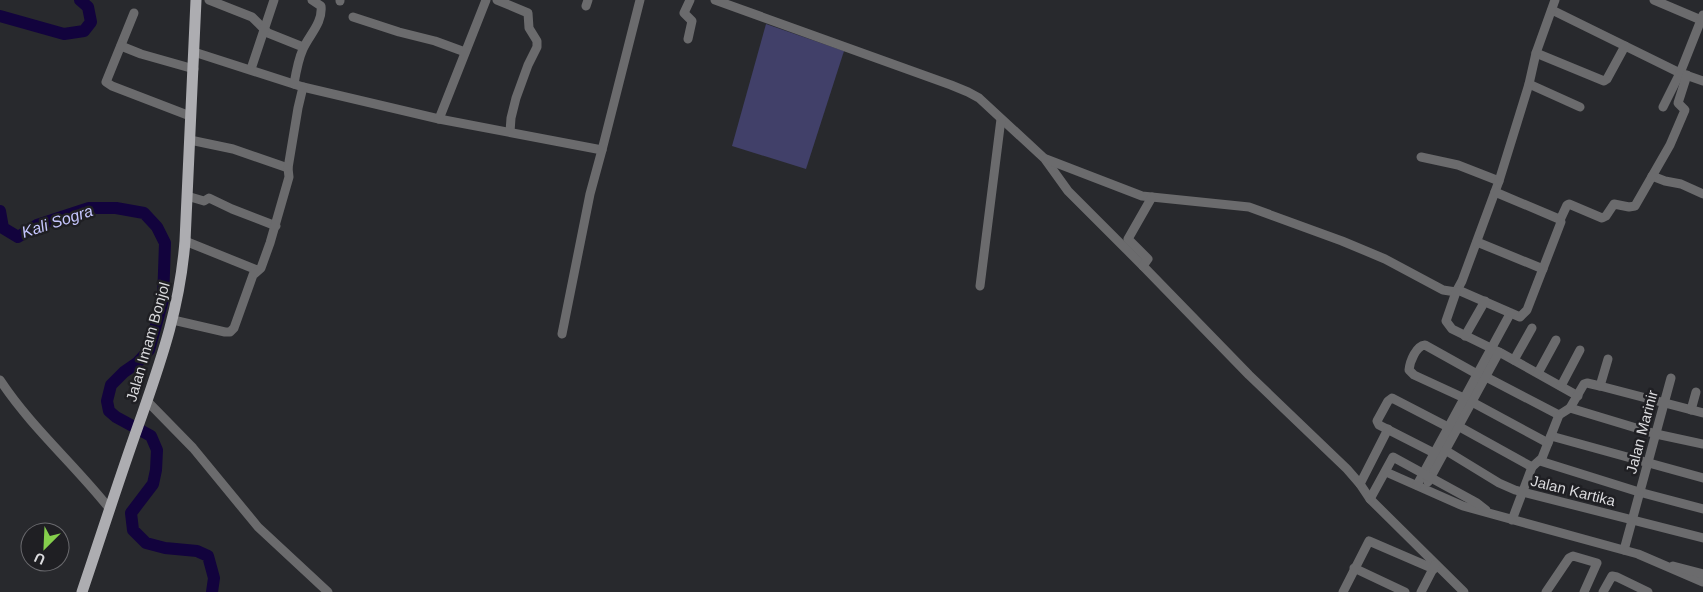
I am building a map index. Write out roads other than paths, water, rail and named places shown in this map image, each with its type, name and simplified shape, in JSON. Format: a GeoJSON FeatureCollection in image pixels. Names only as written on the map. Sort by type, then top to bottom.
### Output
{"type":"FeatureCollection","features":[{"type":"Feature","properties":{"kind":"main road","name":"Jalan Imam Bonjol"},"geometry":{"type":"LineString","coordinates":[[82,592],[173,320],[182,277],[196,0]]}},
{"type":"Feature","properties":{"kind":"street"},"geometry":{"type":"LineString","coordinates":[[209,0],[252,17],[264,30],[304,47]]}},
{"type":"Feature","properties":{"kind":"street"},"geometry":{"type":"LineString","coordinates":[[251,69],[274,0]]}},
{"type":"Feature","properties":{"kind":"street"},"geometry":{"type":"LineString","coordinates":[[294,84],[304,47],[313,33],[321,12],[321,6],[312,0]]}},
{"type":"Feature","properties":{"kind":"street"},"geometry":{"type":"LineString","coordinates":[[439,119],[486,0]]}},
{"type":"Feature","properties":{"kind":"street"},"geometry":{"type":"LineString","coordinates":[[497,0],[528,13],[529,28],[538,45],[516,98],[510,132]]}},
{"type":"Feature","properties":{"kind":"street"},"geometry":{"type":"LineString","coordinates":[[562,334],[590,194],[640,0]]}},
{"type":"Feature","properties":{"kind":"street"},"geometry":{"type":"LineString","coordinates":[[688,39],[692,21],[684,13],[690,0]]}},
{"type":"Feature","properties":{"kind":"street"},"geometry":{"type":"LineString","coordinates":[[715,0],[968,92],[979,98],[1045,159],[1068,191],[1249,375],[1360,484],[1370,499],[1435,567],[1464,592]]}},
{"type":"Feature","properties":{"kind":"street"},"geometry":{"type":"LineString","coordinates":[[1555,0],[1536,53],[1529,84],[1499,182],[1446,321],[1452,329],[1514,360],[1578,396]]}},
{"type":"Feature","properties":{"kind":"street"},"geometry":{"type":"LineString","coordinates":[[1045,159],[1131,193],[1249,207],[1385,259],[1443,290],[1457,291],[1520,317],[1524,315],[1555,240],[1560,220],[1567,205],[1570,204],[1602,218],[1606,216],[1614,204],[1633,207],[1670,145],[1685,110],[1678,102],[1683,74],[1702,17],[1654,0]]}},
{"type":"Feature","properties":{"kind":"street"},"geometry":{"type":"LineString","coordinates":[[1552,10],[1683,74],[1703,81]]}},
{"type":"Feature","properties":{"kind":"street"},"geometry":{"type":"LineString","coordinates":[[134,12],[106,81],[108,84],[190,116]]}},
{"type":"Feature","properties":{"kind":"street"},"geometry":{"type":"LineString","coordinates":[[353,17],[466,52]]}},
{"type":"Feature","properties":{"kind":"street"},"geometry":{"type":"LineString","coordinates":[[121,46],[141,54],[194,69]]}},
{"type":"Feature","properties":{"kind":"street"},"geometry":{"type":"LineString","coordinates":[[1536,53],[1604,81],[1625,46]]}},
{"type":"Feature","properties":{"kind":"street"},"geometry":{"type":"LineString","coordinates":[[194,52],[304,87],[439,119],[602,150]]}},
{"type":"Feature","properties":{"kind":"street"},"geometry":{"type":"LineString","coordinates":[[1663,107],[1683,74]]}},
{"type":"Feature","properties":{"kind":"street"},"geometry":{"type":"LineString","coordinates":[[1529,84],[1580,107]]}},
{"type":"Feature","properties":{"kind":"street"},"geometry":{"type":"LineString","coordinates":[[173,320],[220,331],[232,331],[253,275],[261,268],[276,226],[288,177],[298,108],[304,87]]}},
{"type":"Feature","properties":{"kind":"street"},"geometry":{"type":"LineString","coordinates":[[980,286],[1001,119]]}},
{"type":"Feature","properties":{"kind":"street"},"geometry":{"type":"LineString","coordinates":[[190,140],[233,149],[288,168]]}},
{"type":"Feature","properties":{"kind":"street"},"geometry":{"type":"LineString","coordinates":[[1421,156],[1458,165],[1499,182]]}},
{"type":"Feature","properties":{"kind":"street"},"geometry":{"type":"LineString","coordinates":[[1652,176],[1681,184],[1703,194]]}},
{"type":"Feature","properties":{"kind":"street"},"geometry":{"type":"LineString","coordinates":[[1495,192],[1560,220]]}},
{"type":"Feature","properties":{"kind":"street"},"geometry":{"type":"LineString","coordinates":[[187,196],[204,201],[209,198],[232,210],[276,226]]}},
{"type":"Feature","properties":{"kind":"street"},"geometry":{"type":"LineString","coordinates":[[1143,266],[1148,259],[1128,239],[1152,197]]}},
{"type":"Feature","properties":{"kind":"street"},"geometry":{"type":"LineString","coordinates":[[185,241],[257,270]]}},
{"type":"Feature","properties":{"kind":"street"},"geometry":{"type":"LineString","coordinates":[[1477,242],[1543,269]]}},
{"type":"Feature","properties":{"kind":"street"},"geometry":{"type":"LineString","coordinates":[[1465,336],[1484,301]]}},
{"type":"Feature","properties":{"kind":"street"},"geometry":{"type":"LineString","coordinates":[[1421,487],[1458,426],[1468,400],[1495,350],[1510,314]]}},
{"type":"Feature","properties":{"kind":"street"},"geometry":{"type":"LineString","coordinates":[[1514,360],[1532,328]]}},
{"type":"Feature","properties":{"kind":"street"},"geometry":{"type":"LineString","coordinates":[[1538,373],[1556,340]]}},
{"type":"Feature","properties":{"kind":"street"},"geometry":{"type":"LineString","coordinates":[[1560,415],[1481,376],[1425,345],[1420,345],[1409,366],[1409,370],[1414,375],[1549,440],[1703,478]]}},
{"type":"Feature","properties":{"kind":"street"},"geometry":{"type":"LineString","coordinates":[[1561,386],[1580,350]]}},
{"type":"Feature","properties":{"kind":"street"},"geometry":{"type":"LineString","coordinates":[[1600,386],[1608,359]]}},
{"type":"Feature","properties":{"kind":"street","name":"Jalan Marinir"},"geometry":{"type":"LineString","coordinates":[[1624,550],[1671,378]]}},
{"type":"Feature","properties":{"kind":"street"},"geometry":{"type":"LineString","coordinates":[[0,380],[39,432],[90,483],[109,508]]}},
{"type":"Feature","properties":{"kind":"street"},"geometry":{"type":"LineString","coordinates":[[1512,520],[1532,467],[1540,461],[1560,415],[1570,408],[1582,386],[1587,383],[1703,413]]}},
{"type":"Feature","properties":{"kind":"street"},"geometry":{"type":"LineString","coordinates":[[1691,410],[1696,392]]}},
{"type":"Feature","properties":{"kind":"street"},"geometry":{"type":"LineString","coordinates":[[1434,453],[1378,425],[1377,421],[1388,400],[1392,398],[1448,427]]}},
{"type":"Feature","properties":{"kind":"street"},"geometry":{"type":"LineString","coordinates":[[1427,476],[1434,453],[1448,427],[1468,400]]}},
{"type":"Feature","properties":{"kind":"street"},"geometry":{"type":"LineString","coordinates":[[147,401],[194,448],[258,527],[328,592]]}},
{"type":"Feature","properties":{"kind":"street"},"geometry":{"type":"LineString","coordinates":[[1570,408],[1656,434],[1703,444]]}},
{"type":"Feature","properties":{"kind":"street"},"geometry":{"type":"LineString","coordinates":[[1458,426],[1532,467]]}},
{"type":"Feature","properties":{"kind":"street"},"geometry":{"type":"LineString","coordinates":[[1360,484],[1388,429]]}},
{"type":"Feature","properties":{"kind":"street","name":"Jalan Kartika"},"geometry":{"type":"LineString","coordinates":[[1445,450],[1498,483],[1522,492],[1703,538]]}},
{"type":"Feature","properties":{"kind":"street"},"geometry":{"type":"LineString","coordinates":[[1370,499],[1393,457],[1477,503],[1488,512]]}},
{"type":"Feature","properties":{"kind":"street"},"geometry":{"type":"LineString","coordinates":[[1540,461],[1639,492],[1703,509]]}},
{"type":"Feature","properties":{"kind":"street"},"geometry":{"type":"LineString","coordinates":[[1386,472],[1463,506],[1638,554],[1703,582]]}},
{"type":"Feature","properties":{"kind":"street"},"geometry":{"type":"LineString","coordinates":[[1344,592],[1354,568],[1369,541],[1435,567]]}},
{"type":"Feature","properties":{"kind":"street"},"geometry":{"type":"LineString","coordinates":[[1546,592],[1569,558],[1573,556],[1597,563],[1584,592]]}},
{"type":"Feature","properties":{"kind":"street"},"geometry":{"type":"LineString","coordinates":[[1663,564],[1683,567],[1703,574]]}},
{"type":"Feature","properties":{"kind":"street"},"geometry":{"type":"LineString","coordinates":[[1421,592],[1435,567]]}},
{"type":"Feature","properties":{"kind":"street"},"geometry":{"type":"LineString","coordinates":[[1354,568],[1405,592]]}},
{"type":"Feature","properties":{"kind":"street"},"geometry":{"type":"LineString","coordinates":[[1603,592],[1612,576],[1648,592]]}},
{"type":"Feature","properties":{"kind":"waterway","name":"Kali Sogra"},"geometry":{"type":"LineString","coordinates":[[0,16],[64,34],[84,31],[91,22],[88,7],[80,0]]}},
{"type":"Feature","properties":{"kind":"waterway","name":"Kali Sogra"},"geometry":{"type":"LineString","coordinates":[[0,211],[3,228],[18,237],[37,225],[89,208],[116,208],[144,213],[157,227],[165,243],[163,300],[149,350],[111,385],[107,401],[109,411],[116,417],[151,436],[157,450],[153,484],[131,513],[133,530],[146,543],[165,548],[197,551],[208,556],[214,578],[212,592]]}}]}
